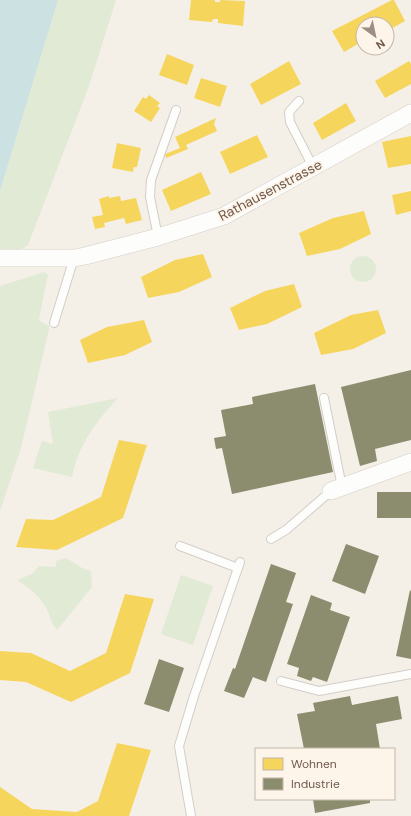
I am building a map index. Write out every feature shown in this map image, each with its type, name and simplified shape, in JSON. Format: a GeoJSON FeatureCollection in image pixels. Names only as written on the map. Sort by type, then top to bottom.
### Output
{"type":"FeatureCollection","features":[{"type":"Feature","properties":{"kind":"street","name":"Rathausenstrasse"},"geometry":{"type":"LineString","coordinates":[[0,258],[74,258],[158,237],[224,216],[411,114]]}},
{"type":"Feature","properties":{"kind":"street"},"geometry":{"type":"LineString","coordinates":[[336,489],[411,462]]}},
{"type":"Feature","properties":{"kind":"lane"},"geometry":{"type":"LineString","coordinates":[[299,101],[289,112],[290,122],[314,168]]}},
{"type":"Feature","properties":{"kind":"lane"},"geometry":{"type":"LineString","coordinates":[[158,237],[150,197],[151,180],[176,110]]}},
{"type":"Feature","properties":{"kind":"lane"},"geometry":{"type":"LineString","coordinates":[[54,323],[74,258]]}},
{"type":"Feature","properties":{"kind":"lane"},"geometry":{"type":"LineString","coordinates":[[271,539],[286,530],[336,489],[324,398]]}},
{"type":"Feature","properties":{"kind":"lane"},"geometry":{"type":"LineString","coordinates":[[180,546],[239,565],[194,696],[179,746],[191,816]]}},
{"type":"Feature","properties":{"kind":"lane"},"geometry":{"type":"LineString","coordinates":[[281,681],[319,691],[411,674]]}},
{"type":"Feature","properties":{"kind":"green space"},"geometry":{"type":"Polygon","coordinates":[[[58,0],[116,0],[89,86],[28,245],[0,262],[0,191],[58,0]]]}},
{"type":"Feature","properties":{"kind":"green space"},"geometry":{"type":"Polygon","coordinates":[[[363,256],[373,259],[376,269],[373,279],[363,282],[353,279],[350,269],[353,259],[363,256]]]}},
{"type":"Feature","properties":{"kind":"green space"},"geometry":{"type":"Polygon","coordinates":[[[44,272],[48,275],[39,319],[41,322],[49,326],[49,329],[21,448],[0,511],[0,286],[44,272]]]}},
{"type":"Feature","properties":{"kind":"green space"},"geometry":{"type":"Polygon","coordinates":[[[118,398],[95,425],[83,444],[72,477],[33,468],[42,441],[53,444],[48,412],[118,398]]]}},
{"type":"Feature","properties":{"kind":"green space"},"geometry":{"type":"Polygon","coordinates":[[[66,558],[82,568],[91,571],[92,587],[57,630],[53,625],[46,608],[37,595],[17,580],[32,574],[39,566],[56,567],[56,561],[66,558]]]}},
{"type":"Feature","properties":{"kind":"green space"},"geometry":{"type":"Polygon","coordinates":[[[181,575],[213,586],[193,645],[161,634],[181,575]]]}},
{"type":"Feature","properties":{"kind":"shaded area"},"geometry":{"type":"Polygon","coordinates":[[[0,0],[58,0],[0,191],[0,0]]]}},
{"type":"Feature","properties":{"kind":"building: Wohnen"},"geometry":{"type":"Polygon","coordinates":[[[191,0],[215,0],[215,2],[220,2],[220,0],[245,1],[243,26],[218,23],[218,19],[213,19],[212,22],[189,20],[191,0]]]}},
{"type":"Feature","properties":{"kind":"building: Wohnen"},"geometry":{"type":"Polygon","coordinates":[[[394,0],[405,21],[395,27],[395,16],[361,16],[394,0]]]}},
{"type":"Feature","properties":{"kind":"building: Wohnen"},"geometry":{"type":"Polygon","coordinates":[[[355,19],[355,46],[344,52],[332,31],[355,19]]]}},
{"type":"Feature","properties":{"kind":"building: Wohnen"},"geometry":{"type":"Polygon","coordinates":[[[167,54],[194,65],[187,85],[159,75],[167,54]]]}},
{"type":"Feature","properties":{"kind":"building: Wohnen"},"geometry":{"type":"Polygon","coordinates":[[[289,61],[301,84],[261,105],[250,84],[289,61]]]}},
{"type":"Feature","properties":{"kind":"building: Wohnen"},"geometry":{"type":"Polygon","coordinates":[[[409,61],[411,64],[411,84],[385,98],[375,81],[409,61]]]}},
{"type":"Feature","properties":{"kind":"building: Wohnen"},"geometry":{"type":"Polygon","coordinates":[[[201,78],[227,86],[220,107],[194,98],[201,78]]]}},
{"type":"Feature","properties":{"kind":"building: Wohnen"},"geometry":{"type":"Polygon","coordinates":[[[149,95],[160,103],[157,106],[160,108],[151,122],[134,111],[143,97],[146,99],[149,95]]]}},
{"type":"Feature","properties":{"kind":"building: Wohnen"},"geometry":{"type":"Polygon","coordinates":[[[346,103],[356,121],[322,140],[313,123],[346,103]]]}},
{"type":"Feature","properties":{"kind":"building: Wohnen"},"geometry":{"type":"Polygon","coordinates":[[[216,118],[214,124],[217,131],[186,145],[188,149],[166,158],[165,154],[180,148],[175,137],[216,118]]]}},
{"type":"Feature","properties":{"kind":"building: Wohnen"},"geometry":{"type":"Polygon","coordinates":[[[257,135],[268,157],[230,174],[220,152],[257,135]]]}},
{"type":"Feature","properties":{"kind":"building: Wohnen"},"geometry":{"type":"Polygon","coordinates":[[[411,136],[411,164],[388,168],[382,142],[411,136]]]}},
{"type":"Feature","properties":{"kind":"building: Wohnen"},"geometry":{"type":"Polygon","coordinates":[[[117,143],[141,148],[137,167],[134,167],[133,172],[112,168],[117,143]]]}},
{"type":"Feature","properties":{"kind":"building: Wohnen"},"geometry":{"type":"Polygon","coordinates":[[[201,172],[211,194],[171,211],[162,190],[201,172]]]}},
{"type":"Feature","properties":{"kind":"building: Wohnen"},"geometry":{"type":"Polygon","coordinates":[[[411,191],[411,211],[396,215],[392,195],[411,191]]]}},
{"type":"Feature","properties":{"kind":"building: Wohnen"},"geometry":{"type":"Polygon","coordinates":[[[109,196],[109,198],[120,196],[121,201],[136,198],[142,220],[126,224],[124,218],[104,223],[105,227],[95,229],[92,217],[103,215],[99,199],[109,196]]]}},
{"type":"Feature","properties":{"kind":"building: Wohnen"},"geometry":{"type":"Polygon","coordinates":[[[364,211],[371,234],[340,249],[307,256],[299,233],[333,218],[364,211]]]}},
{"type":"Feature","properties":{"kind":"building: Wohnen"},"geometry":{"type":"Polygon","coordinates":[[[203,254],[212,277],[179,292],[148,298],[141,277],[175,260],[203,254]]]}},
{"type":"Feature","properties":{"kind":"building: Wohnen"},"geometry":{"type":"Polygon","coordinates":[[[294,284],[302,307],[267,324],[239,330],[230,308],[265,291],[294,284]]]}},
{"type":"Feature","properties":{"kind":"building: Wohnen"},"geometry":{"type":"Polygon","coordinates":[[[378,310],[386,333],[353,349],[321,355],[314,333],[351,315],[378,310]]]}},
{"type":"Feature","properties":{"kind":"building: Wohnen"},"geometry":{"type":"Polygon","coordinates":[[[144,320],[152,342],[125,355],[88,363],[80,340],[107,327],[144,320]]]}},
{"type":"Feature","properties":{"kind":"building: Wohnen"},"geometry":{"type":"Polygon","coordinates":[[[119,440],[147,445],[123,518],[57,550],[16,547],[26,519],[53,520],[101,497],[119,440]]]}},
{"type":"Feature","properties":{"kind":"building: Wohnen"},"geometry":{"type":"Polygon","coordinates":[[[125,594],[154,599],[130,673],[71,702],[26,682],[0,680],[0,651],[31,653],[70,671],[106,653],[125,594]]]}},
{"type":"Feature","properties":{"kind":"building: Wohnen"},"geometry":{"type":"Polygon","coordinates":[[[117,743],[151,750],[129,816],[0,816],[0,787],[32,809],[77,812],[98,801],[117,743]]]}},
{"type":"Feature","properties":{"kind":"building: Industrie"},"geometry":{"type":"Polygon","coordinates":[[[411,370],[411,440],[375,449],[377,461],[360,466],[341,387],[411,370]]]}},
{"type":"Feature","properties":{"kind":"building: Industrie"},"geometry":{"type":"Polygon","coordinates":[[[315,384],[333,472],[232,494],[222,448],[216,449],[214,438],[226,436],[221,410],[253,404],[252,397],[315,384]]]}},
{"type":"Feature","properties":{"kind":"building: Industrie"},"geometry":{"type":"Polygon","coordinates":[[[377,492],[411,492],[411,518],[377,518],[377,492]]]}},
{"type":"Feature","properties":{"kind":"building: Industrie"},"geometry":{"type":"Polygon","coordinates":[[[346,544],[379,556],[365,594],[332,581],[346,544]]]}},
{"type":"Feature","properties":{"kind":"building: Industrie"},"geometry":{"type":"Polygon","coordinates":[[[271,564],[296,573],[286,602],[293,604],[266,682],[253,677],[244,698],[224,691],[233,668],[235,669],[271,564]]]}},
{"type":"Feature","properties":{"kind":"building: Industrie"},"geometry":{"type":"Polygon","coordinates":[[[410,590],[411,591],[411,659],[396,656],[410,590]]]}},
{"type":"Feature","properties":{"kind":"building: Industrie"},"geometry":{"type":"Polygon","coordinates":[[[311,595],[332,603],[330,610],[350,617],[327,682],[313,677],[311,681],[297,676],[299,668],[287,664],[311,595]]]}},
{"type":"Feature","properties":{"kind":"building: Industrie"},"geometry":{"type":"Polygon","coordinates":[[[159,659],[184,668],[169,712],[144,704],[159,659]]]}},
{"type":"Feature","properties":{"kind":"building: Industrie"},"geometry":{"type":"Polygon","coordinates":[[[350,696],[352,705],[398,696],[402,719],[376,724],[380,748],[304,748],[297,714],[315,711],[313,703],[350,696]]]}},
{"type":"Feature","properties":{"kind":"building: Industrie"},"geometry":{"type":"Polygon","coordinates":[[[313,800],[370,800],[370,803],[315,813],[313,800]]]}}]}
